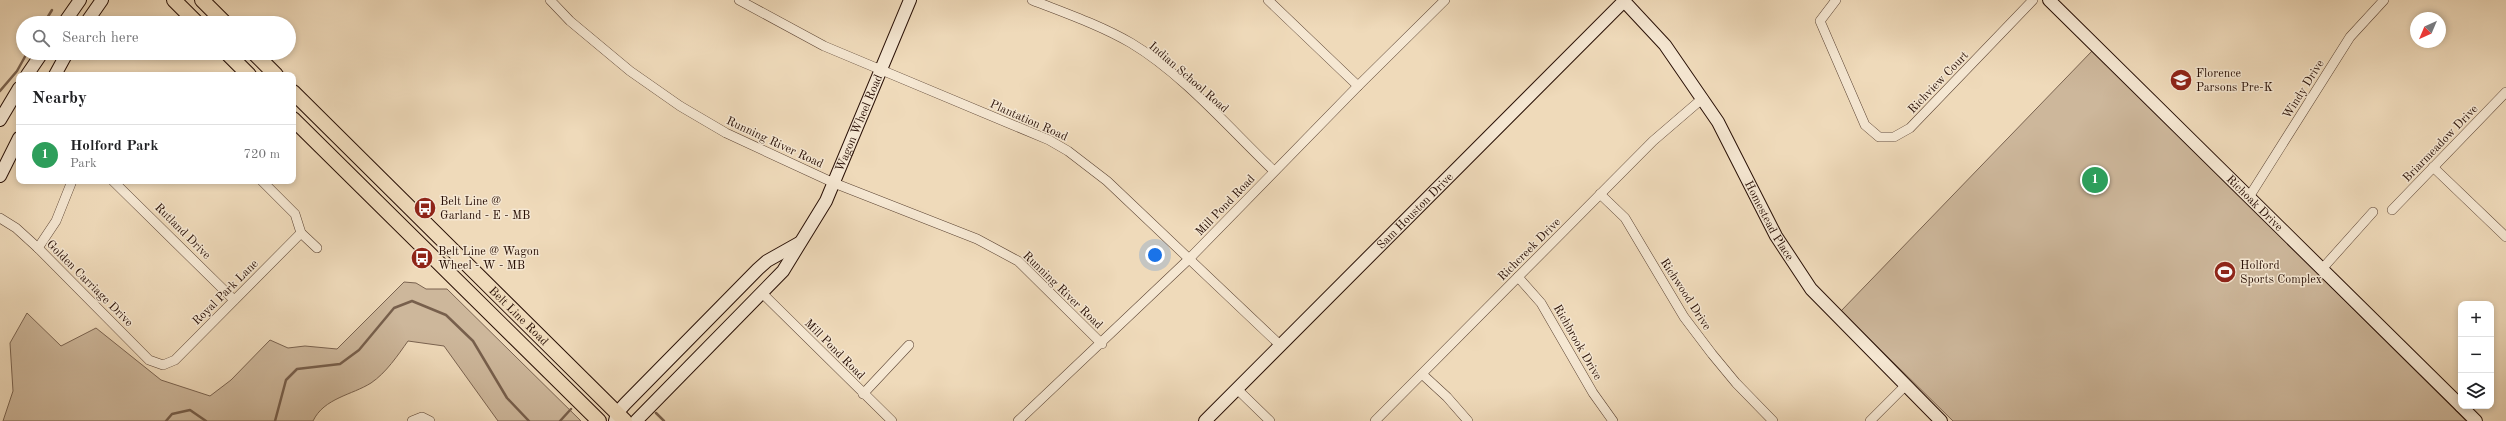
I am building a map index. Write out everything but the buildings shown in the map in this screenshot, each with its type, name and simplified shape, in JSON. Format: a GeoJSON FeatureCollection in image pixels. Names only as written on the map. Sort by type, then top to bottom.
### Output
{"type":"FeatureCollection","features":[{"type":"Feature","properties":{"kind":"main road"},"geometry":{"type":"LineString","coordinates":[[174,0],[190,16]]}},
{"type":"Feature","properties":{"kind":"main road"},"geometry":{"type":"LineString","coordinates":[[202,0],[218,16]]}},
{"type":"Feature","properties":{"kind":"main road"},"geometry":{"type":"LineString","coordinates":[[234,60],[246,72]]}},
{"type":"Feature","properties":{"kind":"main road"},"geometry":{"type":"LineString","coordinates":[[250,72],[256,60]]}},
{"type":"Feature","properties":{"kind":"main road"},"geometry":{"type":"LineString","coordinates":[[261,60],[273,72]]}},
{"type":"Feature","properties":{"kind":"main road","name":"Belt Line Road"},"geometry":{"type":"LineString","coordinates":[[296,95],[619,418]]}},
{"type":"Feature","properties":{"kind":"main road","name":"Belt Line Road"},"geometry":{"type":"LineString","coordinates":[[296,122],[599,421]]}},
{"type":"Feature","properties":{"kind":"main road"},"geometry":{"type":"LineString","coordinates":[[340,166],[354,152]]}},
{"type":"Feature","properties":{"kind":"main road"},"geometry":{"type":"LineString","coordinates":[[397,222],[411,209]]}},
{"type":"Feature","properties":{"kind":"street"},"geometry":{"type":"LineString","coordinates":[[69,16],[80,0]]}},
{"type":"Feature","properties":{"kind":"street"},"geometry":{"type":"LineString","coordinates":[[91,16],[102,0]]}},
{"type":"Feature","properties":{"kind":"street","name":"Running River Road"},"geometry":{"type":"LineString","coordinates":[[550,0],[610,56],[680,106],[750,146],[834,183],[976,239],[1018,261],[1102,344]]}},
{"type":"Feature","properties":{"kind":"street","name":"Plantation Road"},"geometry":{"type":"LineString","coordinates":[[739,0],[810,39],[1049,140],[1068,151],[1107,182],[1281,346]]}},
{"type":"Feature","properties":{"kind":"street","name":"Wagon Wheel Road"},"geometry":{"type":"LineString","coordinates":[[636,421],[777,280],[818,216],[834,183],[880,69],[910,0]]}},
{"type":"Feature","properties":{"kind":"street","name":"Indian School Road"},"geometry":{"type":"LineString","coordinates":[[1032,0],[1106,30],[1131,43],[1158,62],[1274,171]]}},
{"type":"Feature","properties":{"kind":"street"},"geometry":{"type":"LineString","coordinates":[[1268,0],[1358,86]]}},
{"type":"Feature","properties":{"kind":"street","name":"Homestead Place"},"geometry":{"type":"LineString","coordinates":[[1624,0],[1665,45],[1703,98],[1737,155],[1776,236],[1811,289],[1941,421]]}},
{"type":"Feature","properties":{"kind":"street","name":"Sam Houston Drive"},"geometry":{"type":"LineString","coordinates":[[1205,421],[1624,0]]}},
{"type":"Feature","properties":{"kind":"street","name":"Richview Court"},"geometry":{"type":"LineString","coordinates":[[1836,0],[1820,20],[1865,125],[1879,137],[1887,137],[1894,136],[1920,119],[2033,0]]}},
{"type":"Feature","properties":{"kind":"street","name":"Richoak Drive"},"geometry":{"type":"LineString","coordinates":[[2049,0],[2458,403]]}},
{"type":"Feature","properties":{"kind":"street","name":"Windy Drive"},"geometry":{"type":"LineString","coordinates":[[2249,197],[2350,37],[2384,0]]}},
{"type":"Feature","properties":{"kind":"street","name":"Mill Pond Road"},"geometry":{"type":"LineString","coordinates":[[1018,421],[1102,344],[1189,259],[1443,1]]}},
{"type":"Feature","properties":{"kind":"street"},"geometry":{"type":"LineString","coordinates":[[29,72],[37,60]]}},
{"type":"Feature","properties":{"kind":"street"},"geometry":{"type":"LineString","coordinates":[[57,72],[63,60]]}},
{"type":"Feature","properties":{"kind":"street","name":"Briarmeadow Drive"},"geometry":{"type":"LineString","coordinates":[[2392,210],[2506,92]]}},
{"type":"Feature","properties":{"kind":"street"},"geometry":{"type":"LineString","coordinates":[[0,120],[16,93]]}},
{"type":"Feature","properties":{"kind":"street","name":"Richcreek Drive"},"geometry":{"type":"LineString","coordinates":[[1375,421],[1673,122],[1703,98]]}},
{"type":"Feature","properties":{"kind":"street"},"geometry":{"type":"LineString","coordinates":[[0,176],[16,144]]}},
{"type":"Feature","properties":{"kind":"street"},"geometry":{"type":"LineString","coordinates":[[2433,166],[2506,237]]}},
{"type":"Feature","properties":{"kind":"street"},"geometry":{"type":"LineString","coordinates":[[38,248],[56,221],[71,184]]}},
{"type":"Feature","properties":{"kind":"street","name":"Rutland Drive"},"geometry":{"type":"LineString","coordinates":[[118,184],[234,300]]}},
{"type":"Feature","properties":{"kind":"street"},"geometry":{"type":"LineString","coordinates":[[265,184],[296,214],[301,233],[317,248]]}},
{"type":"Feature","properties":{"kind":"street","name":"Richwood Drive"},"geometry":{"type":"LineString","coordinates":[[1600,194],[1625,218],[1688,323],[1736,383],[1773,421]]}},
{"type":"Feature","properties":{"kind":"street"},"geometry":{"type":"LineString","coordinates":[[2322,269],[2373,212]]}},
{"type":"Feature","properties":{"kind":"street","name":"Golden Carriage Drive"},"geometry":{"type":"LineString","coordinates":[[0,218],[16,228],[38,248],[149,360],[163,365]]}},
{"type":"Feature","properties":{"kind":"street","name":"Royal Park Lane"},"geometry":{"type":"LineString","coordinates":[[163,365],[175,360],[301,233]]}},
{"type":"Feature","properties":{"kind":"street","name":"Wagon Wheel Road"},"geometry":{"type":"LineString","coordinates":[[619,418],[660,369],[767,261],[801,241]]}},
{"type":"Feature","properties":{"kind":"street","name":"Richbrook Drive"},"geometry":{"type":"LineString","coordinates":[[1518,277],[1541,303],[1593,393],[1613,421]]}},
{"type":"Feature","properties":{"kind":"street"},"geometry":{"type":"LineString","coordinates":[[748,280],[763,294]]}},
{"type":"Feature","properties":{"kind":"street","name":"Mill Pond Road"},"geometry":{"type":"LineString","coordinates":[[763,294],[892,421]]}},
{"type":"Feature","properties":{"kind":"street"},"geometry":{"type":"LineString","coordinates":[[863,394],[909,345]]}},
{"type":"Feature","properties":{"kind":"street"},"geometry":{"type":"LineString","coordinates":[[660,369],[674,384]]}},
{"type":"Feature","properties":{"kind":"street"},"geometry":{"type":"LineString","coordinates":[[1422,374],[1447,397],[1468,421]]}},
{"type":"Feature","properties":{"kind":"street"},"geometry":{"type":"LineString","coordinates":[[1870,421],[1905,386]]}},
{"type":"Feature","properties":{"kind":"street"},"geometry":{"type":"LineString","coordinates":[[1237,388],[1270,421]]}},
{"type":"Feature","properties":{"kind":"street","name":"Richoak Drive"},"geometry":{"type":"LineString","coordinates":[[2464,409],[2476,421]]}},
{"type":"Feature","properties":{"kind":"street"},"geometry":{"type":"LineString","coordinates":[[412,421],[422,417],[430,421]]}},
{"type":"Feature","properties":{"kind":"shaded area"},"geometry":{"type":"Polygon","coordinates":[[[2093,50],[2466,421],[1953,421],[1841,311],[2093,50]]]}},
{"type":"Feature","properties":{"kind":"shaded area"},"geometry":{"type":"Polygon","coordinates":[[[404,282],[416,283],[426,289],[447,289],[581,421],[498,421],[444,346],[408,341],[382,374],[364,387],[331,402],[318,413],[313,421],[3,421],[13,391],[10,343],[27,313],[61,346],[96,328],[161,380],[210,396],[231,380],[270,340],[288,348],[305,346],[337,349],[404,282]]]}},
{"type":"Feature","properties":{"kind":"waterway"},"geometry":{"type":"LineString","coordinates":[[48,16],[52,10]]}},
{"type":"Feature","properties":{"kind":"waterway"},"geometry":{"type":"LineString","coordinates":[[16,72],[23,60]]}},
{"type":"Feature","properties":{"kind":"waterway"},"geometry":{"type":"LineString","coordinates":[[0,91],[16,72]]}},
{"type":"Feature","properties":{"kind":"waterway"},"geometry":{"type":"LineString","coordinates":[[275,421],[286,380],[297,369],[340,364],[359,350],[394,308],[412,301],[446,315],[473,341],[507,398],[529,421]]}},
{"type":"Feature","properties":{"kind":"waterway"},"geometry":{"type":"LineString","coordinates":[[560,421],[571,409]]}},
{"type":"Feature","properties":{"kind":"waterway"},"geometry":{"type":"LineString","coordinates":[[166,421],[172,414],[190,410],[206,421]]}},
{"type":"Feature","properties":{"kind":"waterway"},"geometry":{"type":"LineString","coordinates":[[656,413],[664,421]]}},
{"type":"Feature","properties":{"kind":"place","name":"Florence Parsons Pre-K"},"geometry":{"type":"Point","coordinates":[2181,80]}},
{"type":"Feature","properties":{"kind":"place","name":"Holford Park"},"geometry":{"type":"Point","coordinates":[2095,180]}},
{"type":"Feature","properties":{"kind":"place","name":"Belt Line @ Garland - E - MB"},"geometry":{"type":"Point","coordinates":[425,208]}},
{"type":"Feature","properties":{"kind":"place","name":"Belt Line @ Wagon Wheel - W - MB"},"geometry":{"type":"Point","coordinates":[422,258]}},
{"type":"Feature","properties":{"kind":"place","name":"Holford Sports Complex"},"geometry":{"type":"Point","coordinates":[2225,272]}}]}
